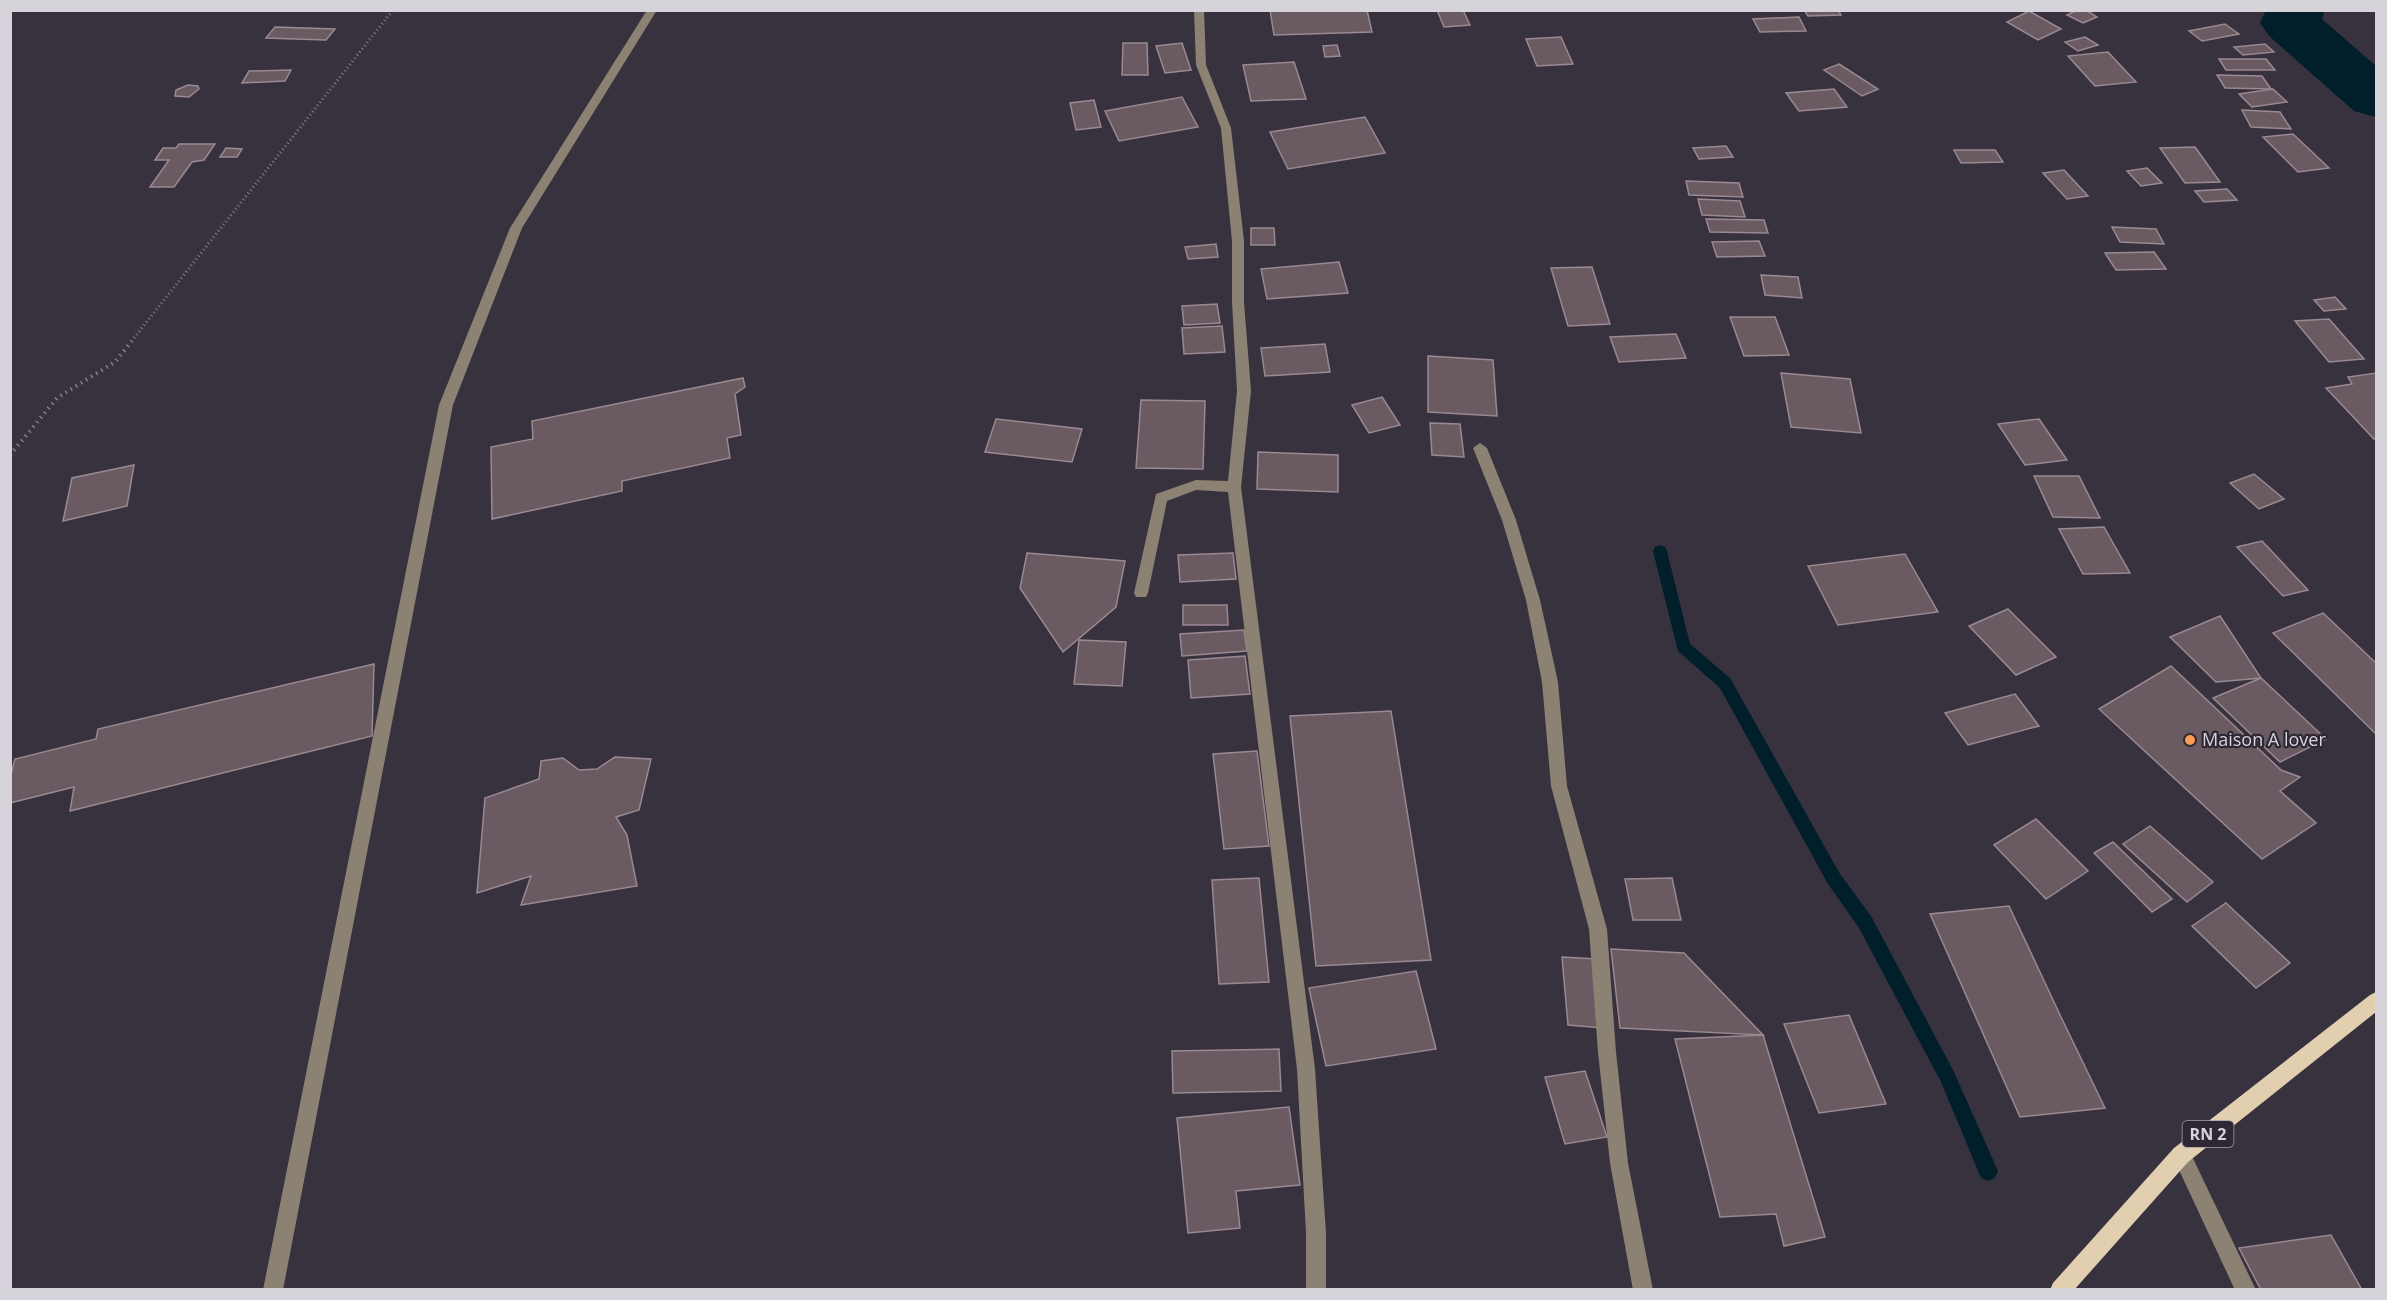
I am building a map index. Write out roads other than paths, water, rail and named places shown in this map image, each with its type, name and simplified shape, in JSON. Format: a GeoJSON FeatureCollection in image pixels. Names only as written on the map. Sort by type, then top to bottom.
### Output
{"type":"FeatureCollection","features":[{"type":"Feature","properties":{"kind":"main road","name":"RN 2"},"geometry":{"type":"LineString","coordinates":[[2060,1290],[2181,1155],[2376,1001]]}},
{"type":"Feature","properties":{"kind":"street"},"geometry":{"type":"LineString","coordinates":[[273,1290],[446,405],[516,228],[652,10]]}},
{"type":"Feature","properties":{"kind":"street"},"geometry":{"type":"LineString","coordinates":[[1200,10],[1201,65],[1226,128],[1238,241],[1238,302],[1244,391],[1234,487],[1306,1069],[1316,1222],[1316,1290]]}},
{"type":"Feature","properties":{"kind":"street"},"geometry":{"type":"LineString","coordinates":[[1480,448],[1509,520],[1533,600],[1550,682],[1559,786],[1598,929],[1607,1052],[1619,1163],[1643,1290]]}},
{"type":"Feature","properties":{"kind":"street"},"geometry":{"type":"LineString","coordinates":[[1142,594],[1161,498],[1187,485],[1206,484],[1234,487]]}},
{"type":"Feature","properties":{"kind":"street"},"geometry":{"type":"LineString","coordinates":[[2181,1155],[2246,1290]]}},
{"type":"Feature","properties":{"kind":"waterway"},"geometry":{"type":"LineString","coordinates":[[2296,10],[2290,23],[2376,98]]}},
{"type":"Feature","properties":{"kind":"waterway"},"geometry":{"type":"LineString","coordinates":[[1660,551],[1683,647],[1725,683],[1834,879],[1865,922],[1947,1076],[1988,1171]]}},
{"type":"Feature","properties":{"kind":"place","name":"Maison A lover"},"geometry":{"type":"Point","coordinates":[2190,740]}}]}
